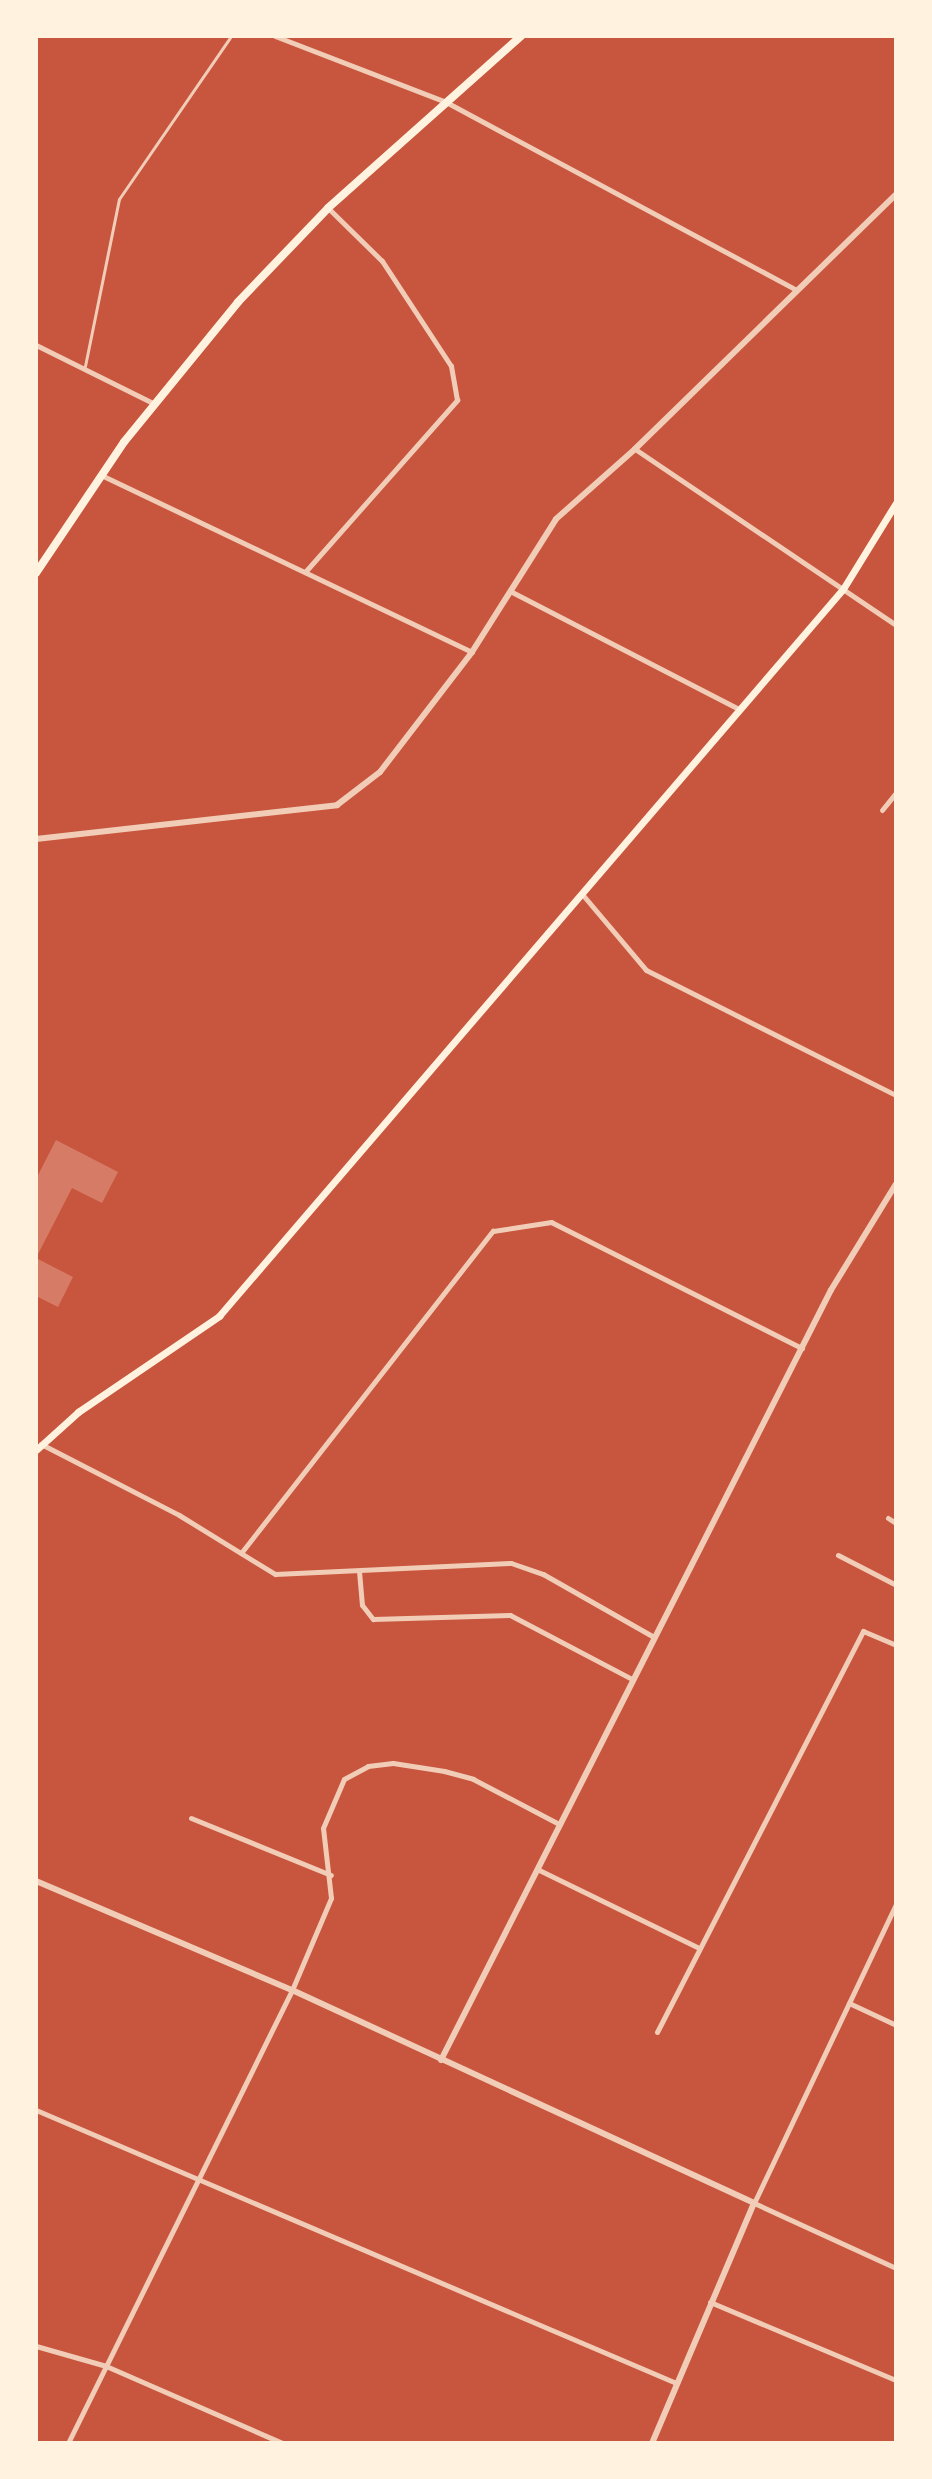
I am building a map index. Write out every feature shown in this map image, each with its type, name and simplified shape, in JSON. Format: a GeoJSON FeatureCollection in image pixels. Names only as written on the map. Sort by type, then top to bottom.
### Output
{"type":"FeatureCollection","features":[{"type":"Feature","properties":{"kind":"main road"},"geometry":{"type":"LineString","coordinates":[[36,573],[153,403],[235,305],[328,208],[521,36]]}},
{"type":"Feature","properties":{"kind":"main road"},"geometry":{"type":"LineString","coordinates":[[38,1445],[78,1412],[219,1316],[843,589],[896,503]]}},
{"type":"Feature","properties":{"kind":"street"},"geometry":{"type":"LineString","coordinates":[[275,36],[446,102],[796,290]]}},
{"type":"Feature","properties":{"kind":"street"},"geometry":{"type":"LineString","coordinates":[[36,839],[333,808],[380,772],[472,652],[556,519],[635,449],[896,194]]}},
{"type":"Feature","properties":{"kind":"street"},"geometry":{"type":"LineString","coordinates":[[305,572],[457,400],[451,366],[382,261],[328,208]]}},
{"type":"Feature","properties":{"kind":"street"},"geometry":{"type":"LineString","coordinates":[[36,345],[85,366],[153,403]]}},
{"type":"Feature","properties":{"kind":"street"},"geometry":{"type":"LineString","coordinates":[[635,449],[896,625]]}},
{"type":"Feature","properties":{"kind":"street"},"geometry":{"type":"LineString","coordinates":[[101,475],[472,652]]}},
{"type":"Feature","properties":{"kind":"street"},"geometry":{"type":"LineString","coordinates":[[509,590],[739,709]]}},
{"type":"Feature","properties":{"kind":"street"},"geometry":{"type":"LineString","coordinates":[[882,810],[896,793]]}},
{"type":"Feature","properties":{"kind":"street"},"geometry":{"type":"LineString","coordinates":[[582,894],[646,970],[896,1095]]}},
{"type":"Feature","properties":{"kind":"street"},"geometry":{"type":"LineString","coordinates":[[441,2060],[802,1348],[859,1240],[896,1184]]}},
{"type":"Feature","properties":{"kind":"street"},"geometry":{"type":"LineString","coordinates":[[241,1553],[493,1231],[551,1222],[802,1348]]}},
{"type":"Feature","properties":{"kind":"street"},"geometry":{"type":"LineString","coordinates":[[38,1445],[281,1575],[511,1563],[543,1574],[654,1637]]}},
{"type":"Feature","properties":{"kind":"street"},"geometry":{"type":"LineString","coordinates":[[888,1518],[896,1523]]}},
{"type":"Feature","properties":{"kind":"street"},"geometry":{"type":"LineString","coordinates":[[838,1555],[896,1585]]}},
{"type":"Feature","properties":{"kind":"street"},"geometry":{"type":"LineString","coordinates":[[359,1571],[362,1605],[373,1619],[510,1615],[632,1679]]}},
{"type":"Feature","properties":{"kind":"street"},"geometry":{"type":"LineString","coordinates":[[657,2032],[697,1947],[863,1631],[896,1645]]}},
{"type":"Feature","properties":{"kind":"street"},"geometry":{"type":"LineString","coordinates":[[68,2443],[292,1990],[331,1898],[332,1876],[323,1828],[329,1803],[344,1779],[368,1766],[393,1763],[473,1779],[559,1824]]}},
{"type":"Feature","properties":{"kind":"street"},"geometry":{"type":"LineString","coordinates":[[191,1818],[332,1876]]}},
{"type":"Feature","properties":{"kind":"street"},"geometry":{"type":"LineString","coordinates":[[536,1869],[697,1947]]}},
{"type":"Feature","properties":{"kind":"street"},"geometry":{"type":"LineString","coordinates":[[36,1881],[292,1990],[896,2268]]}},
{"type":"Feature","properties":{"kind":"street"},"geometry":{"type":"LineString","coordinates":[[652,2443],[709,2302],[895,1907]]}},
{"type":"Feature","properties":{"kind":"street"},"geometry":{"type":"LineString","coordinates":[[849,2003],[896,2025]]}},
{"type":"Feature","properties":{"kind":"street"},"geometry":{"type":"LineString","coordinates":[[36,2110],[676,2383]]}},
{"type":"Feature","properties":{"kind":"street"},"geometry":{"type":"LineString","coordinates":[[709,2302],[896,2380]]}},
{"type":"Feature","properties":{"kind":"street"},"geometry":{"type":"LineString","coordinates":[[36,2346],[106,2366],[282,2443]]}},
{"type":"Feature","properties":{"kind":"lane"},"geometry":{"type":"LineString","coordinates":[[85,366],[119,199],[231,36]]}},
{"type":"Feature","properties":{"kind":"building"},"geometry":{"type":"Polygon","coordinates":[[[56,1140],[118,1172],[102,1203],[72,1188],[36,1258],[36,1179],[56,1140]]]}},
{"type":"Feature","properties":{"kind":"building"},"geometry":{"type":"Polygon","coordinates":[[[36,1258],[73,1277],[58,1307],[36,1296],[36,1258]]]}}]}
